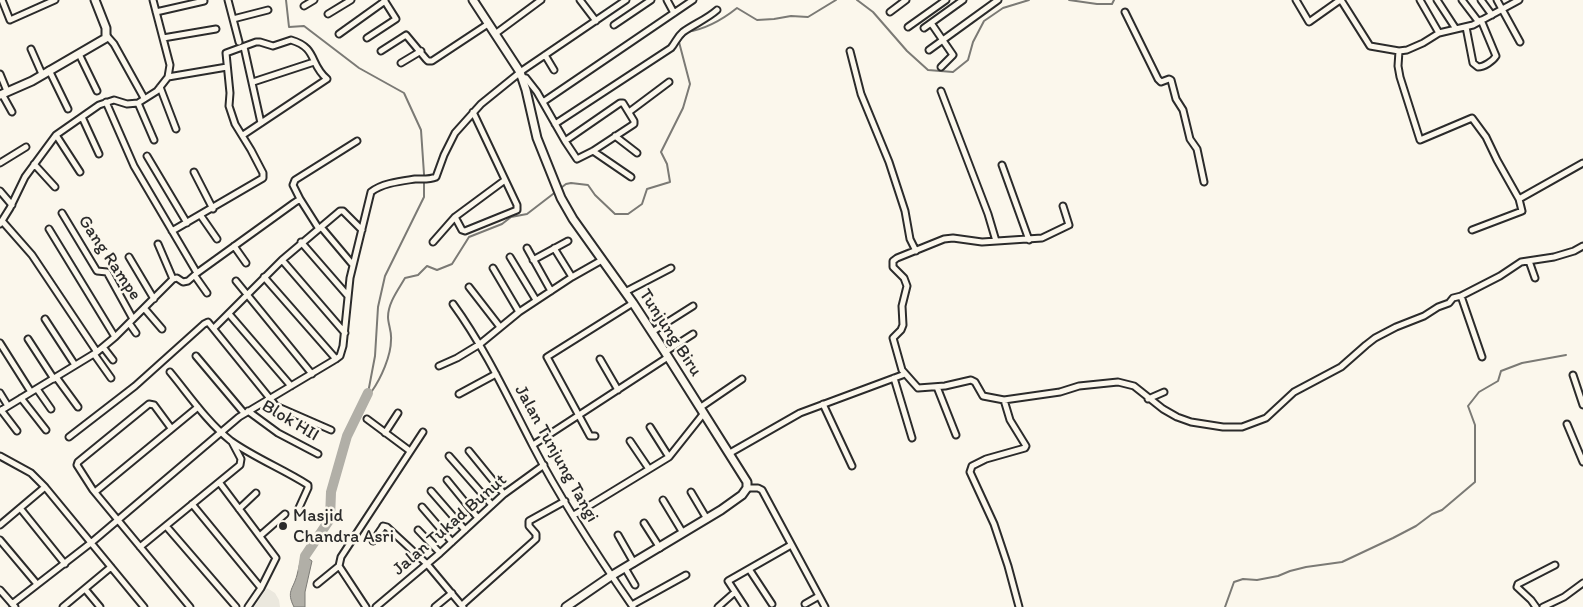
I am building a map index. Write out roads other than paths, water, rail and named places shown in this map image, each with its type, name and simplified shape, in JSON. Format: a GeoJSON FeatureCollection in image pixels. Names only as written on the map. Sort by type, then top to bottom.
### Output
{"type":"FeatureCollection","features":[{"type":"Feature","properties":{"kind":"street"},"geometry":{"type":"LineString","coordinates":[[2,0],[10,20],[55,0]]}},
{"type":"Feature","properties":{"kind":"street"},"geometry":{"type":"LineString","coordinates":[[95,0],[106,28],[107,36],[116,47],[144,98]]}},
{"type":"Feature","properties":{"kind":"street"},"geometry":{"type":"LineString","coordinates":[[111,378],[32,255],[1,223],[25,177],[56,135],[106,102],[114,100],[127,104],[138,103],[160,87],[168,77],[170,65],[153,0]]}},
{"type":"Feature","properties":{"kind":"street"},"geometry":{"type":"LineString","coordinates":[[228,0],[239,42]]}},
{"type":"Feature","properties":{"kind":"street"},"geometry":{"type":"LineString","coordinates":[[304,6],[314,0]]}},
{"type":"Feature","properties":{"kind":"street"},"geometry":{"type":"LineString","coordinates":[[328,14],[351,0]]}},
{"type":"Feature","properties":{"kind":"street","name":"Tunjung Biru"},"geometry":{"type":"LineString","coordinates":[[473,0],[520,75],[537,138],[561,198],[573,219],[667,354],[745,479],[747,488]]}},
{"type":"Feature","properties":{"kind":"street"},"geometry":{"type":"LineString","coordinates":[[495,34],[541,0]]}},
{"type":"Feature","properties":{"kind":"street"},"geometry":{"type":"LineString","coordinates":[[580,0],[596,21]]}},
{"type":"Feature","properties":{"kind":"street"},"geometry":{"type":"LineString","coordinates":[[0,590],[14,605],[246,412],[336,359],[342,351],[348,296],[371,192],[378,188],[415,179],[436,177],[444,154],[455,133],[473,112],[545,55],[626,0]]}},
{"type":"Feature","properties":{"kind":"street"},"geometry":{"type":"LineString","coordinates":[[614,25],[651,0]]}},
{"type":"Feature","properties":{"kind":"street"},"geometry":{"type":"LineString","coordinates":[[668,0],[674,13]]}},
{"type":"Feature","properties":{"kind":"street"},"geometry":{"type":"LineString","coordinates":[[543,102],[693,0]]}},
{"type":"Feature","properties":{"kind":"street"},"geometry":{"type":"LineString","coordinates":[[890,12],[906,0]]}},
{"type":"Feature","properties":{"kind":"street"},"geometry":{"type":"LineString","coordinates":[[908,27],[946,0]]}},
{"type":"Feature","properties":{"kind":"street"},"geometry":{"type":"LineString","coordinates":[[924,28],[963,0]]}},
{"type":"Feature","properties":{"kind":"street"},"geometry":{"type":"LineString","coordinates":[[929,50],[998,0]]}},
{"type":"Feature","properties":{"kind":"street"},"geometry":{"type":"LineString","coordinates":[[1296,0],[1309,22],[1341,0],[1370,46],[1399,51],[1415,47],[1439,33],[1466,27],[1519,0]]}},
{"type":"Feature","properties":{"kind":"street"},"geometry":{"type":"LineString","coordinates":[[1420,0],[1439,33]]}},
{"type":"Feature","properties":{"kind":"street"},"geometry":{"type":"LineString","coordinates":[[1437,0],[1456,29]]}},
{"type":"Feature","properties":{"kind":"street"},"geometry":{"type":"LineString","coordinates":[[1462,0],[1480,20],[1496,56],[1481,67],[1473,63],[1466,27]]}},
{"type":"Feature","properties":{"kind":"street"},"geometry":{"type":"LineString","coordinates":[[1481,0],[1492,15]]}},
{"type":"Feature","properties":{"kind":"street"},"geometry":{"type":"LineString","coordinates":[[1497,0],[1520,42]]}},
{"type":"Feature","properties":{"kind":"street"},"geometry":{"type":"LineString","coordinates":[[156,12],[204,1]]}},
{"type":"Feature","properties":{"kind":"street"},"geometry":{"type":"LineString","coordinates":[[339,34],[384,1],[396,19],[367,38]]}},
{"type":"Feature","properties":{"kind":"street"},"geometry":{"type":"LineString","coordinates":[[233,19],[268,10]]}},
{"type":"Feature","properties":{"kind":"street"},"geometry":{"type":"LineString","coordinates":[[555,124],[671,48],[683,32],[717,10]]}},
{"type":"Feature","properties":{"kind":"street"},"geometry":{"type":"LineString","coordinates":[[1126,12],[1158,80],[1161,82],[1171,80],[1176,99],[1183,110],[1190,140],[1197,149],[1204,182]]}},
{"type":"Feature","properties":{"kind":"street"},"geometry":{"type":"LineString","coordinates":[[931,23],[953,55],[941,67]]}},
{"type":"Feature","properties":{"kind":"street"},"geometry":{"type":"LineString","coordinates":[[381,52],[406,35],[428,61],[432,61],[488,24]]}},
{"type":"Feature","properties":{"kind":"street"},"geometry":{"type":"LineString","coordinates":[[163,38],[216,29]]}},
{"type":"Feature","properties":{"kind":"street"},"geometry":{"type":"LineString","coordinates":[[3,94],[32,81],[107,36]]}},
{"type":"Feature","properties":{"kind":"street"},"geometry":{"type":"LineString","coordinates":[[172,231],[201,216],[263,178],[243,134],[235,124],[229,106],[230,93],[226,53],[260,42],[273,46],[291,40],[308,49],[320,72],[327,79],[243,134]]}},
{"type":"Feature","properties":{"kind":"street"},"geometry":{"type":"LineString","coordinates":[[244,46],[261,123]]}},
{"type":"Feature","properties":{"kind":"street"},"geometry":{"type":"LineString","coordinates":[[31,49],[42,74]]}},
{"type":"Feature","properties":{"kind":"street"},"geometry":{"type":"LineString","coordinates":[[850,51],[861,94],[889,162],[905,211],[910,239],[916,251]]}},
{"type":"Feature","properties":{"kind":"street"},"geometry":{"type":"LineString","coordinates":[[1399,51],[1398,66],[1400,77],[1420,140],[1472,118],[1486,137],[1519,199],[1522,211],[1472,230]]}},
{"type":"Feature","properties":{"kind":"street"},"geometry":{"type":"LineString","coordinates":[[401,63],[421,52]]}},
{"type":"Feature","properties":{"kind":"street"},"geometry":{"type":"LineString","coordinates":[[79,54],[97,91]]}},
{"type":"Feature","properties":{"kind":"street"},"geometry":{"type":"LineString","coordinates":[[545,55],[554,70]]}},
{"type":"Feature","properties":{"kind":"street"},"geometry":{"type":"LineString","coordinates":[[252,82],[314,62]]}},
{"type":"Feature","properties":{"kind":"street"},"geometry":{"type":"LineString","coordinates":[[168,77],[227,67]]}},
{"type":"Feature","properties":{"kind":"street"},"geometry":{"type":"LineString","coordinates":[[49,70],[68,109]]}},
{"type":"Feature","properties":{"kind":"street"},"geometry":{"type":"LineString","coordinates":[[0,74],[3,94],[12,112]]}},
{"type":"Feature","properties":{"kind":"street"},"geometry":{"type":"LineString","coordinates":[[520,75],[528,80],[543,102],[564,141],[577,159],[593,151],[634,124],[623,103],[620,103],[564,141]]}},
{"type":"Feature","properties":{"kind":"street"},"geometry":{"type":"LineString","coordinates":[[629,112],[669,82]]}},
{"type":"Feature","properties":{"kind":"street"},"geometry":{"type":"LineString","coordinates":[[160,87],[176,129]]}},
{"type":"Feature","properties":{"kind":"street"},"geometry":{"type":"LineString","coordinates":[[940,91],[988,214],[996,241]]}},
{"type":"Feature","properties":{"kind":"street"},"geometry":{"type":"LineString","coordinates":[[106,102],[134,166],[207,293]]}},
{"type":"Feature","properties":{"kind":"street"},"geometry":{"type":"LineString","coordinates":[[138,103],[154,140]]}},
{"type":"Feature","properties":{"kind":"street"},"geometry":{"type":"LineString","coordinates":[[454,217],[462,230],[465,231],[516,211],[516,205],[473,112]]}},
{"type":"Feature","properties":{"kind":"street"},"geometry":{"type":"LineString","coordinates":[[82,117],[99,154]]}},
{"type":"Feature","properties":{"kind":"street"},"geometry":{"type":"LineString","coordinates":[[56,135],[80,172]]}},
{"type":"Feature","properties":{"kind":"street"},"geometry":{"type":"LineString","coordinates":[[615,136],[637,153]]}},
{"type":"Feature","properties":{"kind":"street"},"geometry":{"type":"LineString","coordinates":[[354,265],[320,228],[300,200],[293,185],[296,180],[357,141]]}},
{"type":"Feature","properties":{"kind":"street"},"geometry":{"type":"LineString","coordinates":[[0,163],[26,147]]}},
{"type":"Feature","properties":{"kind":"street"},"geometry":{"type":"LineString","coordinates":[[593,151],[631,178]]}},
{"type":"Feature","properties":{"kind":"street"},"geometry":{"type":"LineString","coordinates":[[147,156],[187,223]]}},
{"type":"Feature","properties":{"kind":"street"},"geometry":{"type":"LineString","coordinates":[[1519,199],[1583,163]]}},
{"type":"Feature","properties":{"kind":"street"},"geometry":{"type":"LineString","coordinates":[[34,164],[54,187]]}},
{"type":"Feature","properties":{"kind":"street"},"geometry":{"type":"LineString","coordinates":[[1002,165],[1029,240]]}},
{"type":"Feature","properties":{"kind":"street"},"geometry":{"type":"LineString","coordinates":[[194,172],[213,209]]}},
{"type":"Feature","properties":{"kind":"street"},"geometry":{"type":"LineString","coordinates":[[434,242],[454,217],[505,180]]}},
{"type":"Feature","properties":{"kind":"street"},"geometry":{"type":"LineString","coordinates":[[0,191],[12,205]]}},
{"type":"Feature","properties":{"kind":"street"},"geometry":{"type":"LineString","coordinates":[[17,432],[1,410],[103,347],[173,279],[177,278],[184,282],[291,204],[300,200]]}},
{"type":"Feature","properties":{"kind":"street"},"geometry":{"type":"LineString","coordinates":[[1063,206],[1069,224],[1047,237],[1029,240],[982,242],[949,238],[897,258],[892,263],[893,267],[904,278],[907,286],[902,306],[903,325],[901,330],[892,338],[900,367],[918,388],[937,387],[971,380],[975,382],[983,396],[1004,400],[1060,392],[1079,386],[1118,382],[1134,386],[1148,399],[1177,417],[1191,422],[1223,427],[1242,427],[1272,414],[1298,390],[1341,368],[1375,338],[1396,327],[1423,317],[1438,307],[1449,303],[1453,298],[1461,296],[1500,276],[1517,263],[1554,258],[1582,247],[1583,254]]}},
{"type":"Feature","properties":{"kind":"street"},"geometry":{"type":"LineString","coordinates":[[214,328],[301,242],[341,211],[362,230]]}},
{"type":"Feature","properties":{"kind":"street","name":"Gang Rampe"},"geometry":{"type":"LineString","coordinates":[[62,213],[97,271],[107,272],[131,321]]}},
{"type":"Feature","properties":{"kind":"street"},"geometry":{"type":"LineString","coordinates":[[201,216],[217,239]]}},
{"type":"Feature","properties":{"kind":"street"},"geometry":{"type":"LineString","coordinates":[[49,229],[115,337]]}},
{"type":"Feature","properties":{"kind":"street"},"geometry":{"type":"LineString","coordinates":[[533,260],[568,241]]}},
{"type":"Feature","properties":{"kind":"street"},"geometry":{"type":"LineString","coordinates":[[301,242],[348,296]]}},
{"type":"Feature","properties":{"kind":"street"},"geometry":{"type":"LineString","coordinates":[[158,244],[173,279]]}},
{"type":"Feature","properties":{"kind":"street"},"geometry":{"type":"LineString","coordinates":[[234,246],[246,263]]}},
{"type":"Feature","properties":{"kind":"street"},"geometry":{"type":"LineString","coordinates":[[527,248],[551,291]]}},
{"type":"Feature","properties":{"kind":"street"},"geometry":{"type":"LineString","coordinates":[[554,248],[572,277]]}},
{"type":"Feature","properties":{"kind":"street"},"geometry":{"type":"LineString","coordinates":[[129,257],[154,299]]}},
{"type":"Feature","properties":{"kind":"street"},"geometry":{"type":"LineString","coordinates":[[510,257],[536,300]]}},
{"type":"Feature","properties":{"kind":"street"},"geometry":{"type":"LineString","coordinates":[[282,260],[345,333]]}},
{"type":"Feature","properties":{"kind":"street"},"geometry":{"type":"LineString","coordinates":[[440,366],[480,344],[536,300],[602,260]]}},
{"type":"Feature","properties":{"kind":"street"},"geometry":{"type":"LineString","coordinates":[[1529,261],[1535,278]]}},
{"type":"Feature","properties":{"kind":"street"},"geometry":{"type":"LineString","coordinates":[[493,268],[520,312]]}},
{"type":"Feature","properties":{"kind":"street"},"geometry":{"type":"LineString","coordinates":[[625,292],[670,268]]}},
{"type":"Feature","properties":{"kind":"street"},"geometry":{"type":"LineString","coordinates":[[264,277],[336,359]]}},
{"type":"Feature","properties":{"kind":"street"},"geometry":{"type":"LineString","coordinates":[[236,281],[312,374]]}},
{"type":"Feature","properties":{"kind":"street"},"geometry":{"type":"LineString","coordinates":[[469,287],[500,327]]}},
{"type":"Feature","properties":{"kind":"street"},"geometry":{"type":"LineString","coordinates":[[1461,296],[1482,356]]}},
{"type":"Feature","properties":{"kind":"street"},"geometry":{"type":"LineString","coordinates":[[594,436],[590,436],[578,416],[547,357],[633,303]]}},
{"type":"Feature","properties":{"kind":"street","name":"Jalan Tunjung Tangi"},"geometry":{"type":"LineString","coordinates":[[453,304],[480,344],[544,465],[598,557],[633,606]]}},
{"type":"Feature","properties":{"kind":"street"},"geometry":{"type":"LineString","coordinates":[[652,332],[693,306]]}},
{"type":"Feature","properties":{"kind":"street"},"geometry":{"type":"LineString","coordinates":[[144,308],[162,329]]}},
{"type":"Feature","properties":{"kind":"street"},"geometry":{"type":"LineString","coordinates":[[228,314],[291,386]]}},
{"type":"Feature","properties":{"kind":"street"},"geometry":{"type":"LineString","coordinates":[[46,319],[75,365]]}},
{"type":"Feature","properties":{"kind":"street"},"geometry":{"type":"LineString","coordinates":[[131,321],[136,333]]}},
{"type":"Feature","properties":{"kind":"street"},"geometry":{"type":"LineString","coordinates":[[69,437],[135,386],[206,323],[210,323],[269,400],[276,406],[331,430]]}},
{"type":"Feature","properties":{"kind":"street"},"geometry":{"type":"LineString","coordinates":[[533,445],[618,390],[693,334]]}},
{"type":"Feature","properties":{"kind":"street"},"geometry":{"type":"LineString","coordinates":[[28,339],[78,407]]}},
{"type":"Feature","properties":{"kind":"street"},"geometry":{"type":"LineString","coordinates":[[0,343],[31,392]]}},
{"type":"Feature","properties":{"kind":"street"},"geometry":{"type":"LineString","coordinates":[[103,347],[113,360]]}},
{"type":"Feature","properties":{"kind":"street","name":"Blok HII"},"geometry":{"type":"LineString","coordinates":[[196,356],[246,412],[278,433],[318,454]]}},
{"type":"Feature","properties":{"kind":"street"},"geometry":{"type":"LineString","coordinates":[[600,359],[618,390]]}},
{"type":"Feature","properties":{"kind":"street"},"geometry":{"type":"LineString","coordinates":[[170,372],[198,407],[230,440],[308,485],[298,510]]}},
{"type":"Feature","properties":{"kind":"street"},"geometry":{"type":"LineString","coordinates":[[459,394],[496,374]]}},
{"type":"Feature","properties":{"kind":"street"},"geometry":{"type":"LineString","coordinates":[[730,454],[793,416],[905,374]]}},
{"type":"Feature","properties":{"kind":"street"},"geometry":{"type":"LineString","coordinates":[[1573,375],[1583,405]]}},
{"type":"Feature","properties":{"kind":"street"},"geometry":{"type":"LineString","coordinates":[[894,378],[912,438]]}},
{"type":"Feature","properties":{"kind":"street"},"geometry":{"type":"LineString","coordinates":[[574,515],[669,457],[702,410],[742,379]]}},
{"type":"Feature","properties":{"kind":"street"},"geometry":{"type":"LineString","coordinates":[[937,387],[956,435]]}},
{"type":"Feature","properties":{"kind":"street"},"geometry":{"type":"LineString","coordinates":[[37,389],[51,408]]}},
{"type":"Feature","properties":{"kind":"street"},"geometry":{"type":"LineString","coordinates":[[1148,399],[1164,392]]}},
{"type":"Feature","properties":{"kind":"street"},"geometry":{"type":"LineString","coordinates":[[0,393],[8,406]]}},
{"type":"Feature","properties":{"kind":"street"},"geometry":{"type":"LineString","coordinates":[[20,398],[46,430]]}},
{"type":"Feature","properties":{"kind":"street"},"geometry":{"type":"LineString","coordinates":[[1004,400],[1010,420],[1026,446],[1025,448],[986,459],[972,466],[970,472],[994,524],[1019,607]]}},
{"type":"Feature","properties":{"kind":"street"},"geometry":{"type":"LineString","coordinates":[[171,428],[154,405],[149,404],[77,463],[78,469],[95,492],[190,607]]}},
{"type":"Feature","properties":{"kind":"street"},"geometry":{"type":"LineString","coordinates":[[823,404],[852,466]]}},
{"type":"Feature","properties":{"kind":"street"},"geometry":{"type":"LineString","coordinates":[[95,492],[198,407]]}},
{"type":"Feature","properties":{"kind":"street"},"geometry":{"type":"LineString","coordinates":[[385,433],[398,412]]}},
{"type":"Feature","properties":{"kind":"street"},"geometry":{"type":"LineString","coordinates":[[367,419],[410,451]]}},
{"type":"Feature","properties":{"kind":"street"},"geometry":{"type":"LineString","coordinates":[[1567,424],[1583,462]]}},
{"type":"Feature","properties":{"kind":"street"},"geometry":{"type":"LineString","coordinates":[[650,427],[669,457]]}},
{"type":"Feature","properties":{"kind":"street"},"geometry":{"type":"LineString","coordinates":[[317,584],[339,566],[341,556],[423,432]]}},
{"type":"Feature","properties":{"kind":"street"},"geometry":{"type":"LineString","coordinates":[[140,546],[241,462],[230,440]]}},
{"type":"Feature","properties":{"kind":"street"},"geometry":{"type":"LineString","coordinates":[[630,441],[649,469]]}},
{"type":"Feature","properties":{"kind":"street"},"geometry":{"type":"LineString","coordinates":[[469,451],[504,494]]}},
{"type":"Feature","properties":{"kind":"street"},"geometry":{"type":"LineString","coordinates":[[0,456],[30,473],[45,487],[144,607]]}},
{"type":"Feature","properties":{"kind":"street"},"geometry":{"type":"LineString","coordinates":[[449,456],[492,505]]}},
{"type":"Feature","properties":{"kind":"street","name":"Jalan Tukad Bunut"},"geometry":{"type":"LineString","coordinates":[[376,607],[440,553],[504,494],[544,465]]}},
{"type":"Feature","properties":{"kind":"street"},"geometry":{"type":"LineString","coordinates":[[447,480],[478,518]]}},
{"type":"Feature","properties":{"kind":"street"},"geometry":{"type":"LineString","coordinates":[[218,482],[261,535],[276,558],[261,588],[248,607]]}},
{"type":"Feature","properties":{"kind":"street"},"geometry":{"type":"LineString","coordinates":[[0,525],[45,487]]}},
{"type":"Feature","properties":{"kind":"street"},"geometry":{"type":"LineString","coordinates":[[569,606],[611,576],[707,519],[742,495],[747,488],[758,488],[762,490],[779,519],[825,607]]}},
{"type":"Feature","properties":{"kind":"street"},"geometry":{"type":"LineString","coordinates":[[431,491],[465,530]]}},
{"type":"Feature","properties":{"kind":"street"},"geometry":{"type":"LineString","coordinates":[[691,492],[707,519]]}},
{"type":"Feature","properties":{"kind":"street"},"geometry":{"type":"LineString","coordinates":[[240,509],[256,493]]}},
{"type":"Feature","properties":{"kind":"street"},"geometry":{"type":"LineString","coordinates":[[663,500],[683,533]]}},
{"type":"Feature","properties":{"kind":"street"},"geometry":{"type":"LineString","coordinates":[[373,541],[385,526],[427,564],[463,606],[536,539],[536,535],[528,526],[530,521],[565,501]]}},
{"type":"Feature","properties":{"kind":"street"},"geometry":{"type":"LineString","coordinates":[[192,504],[261,588]]}},
{"type":"Feature","properties":{"kind":"street"},"geometry":{"type":"LineString","coordinates":[[422,507],[452,542]]}},
{"type":"Feature","properties":{"kind":"street"},"geometry":{"type":"LineString","coordinates":[[20,508],[64,564]]}},
{"type":"Feature","properties":{"kind":"street"},"geometry":{"type":"LineString","coordinates":[[261,535],[285,514]]}},
{"type":"Feature","properties":{"kind":"street"},"geometry":{"type":"LineString","coordinates":[[644,523],[660,548]]}},
{"type":"Feature","properties":{"kind":"street"},"geometry":{"type":"LineString","coordinates":[[166,526],[236,607]]}},
{"type":"Feature","properties":{"kind":"street"},"geometry":{"type":"LineString","coordinates":[[418,530],[440,553]]}},
{"type":"Feature","properties":{"kind":"street"},"geometry":{"type":"LineString","coordinates":[[618,535],[634,563]]}},
{"type":"Feature","properties":{"kind":"street"},"geometry":{"type":"LineString","coordinates":[[0,540],[37,584]]}},
{"type":"Feature","properties":{"kind":"street"},"geometry":{"type":"LineString","coordinates":[[745,607],[728,581],[791,545]]}},
{"type":"Feature","properties":{"kind":"street"},"geometry":{"type":"LineString","coordinates":[[1536,607],[1517,587],[1518,584],[1555,565]]}},
{"type":"Feature","properties":{"kind":"street"},"geometry":{"type":"LineString","coordinates":[[339,566],[366,607]]}},
{"type":"Feature","properties":{"kind":"street"},"geometry":{"type":"LineString","coordinates":[[63,607],[111,567]]}},
{"type":"Feature","properties":{"kind":"street"},"geometry":{"type":"LineString","coordinates":[[625,568],[635,584]]}},
{"type":"Feature","properties":{"kind":"street"},"geometry":{"type":"LineString","coordinates":[[749,569],[772,604]]}},
{"type":"Feature","properties":{"kind":"street"},"geometry":{"type":"LineString","coordinates":[[633,606],[686,575]]}},
{"type":"Feature","properties":{"kind":"street"},"geometry":{"type":"LineString","coordinates":[[1543,607],[1564,597],[1583,583]]}},
{"type":"Feature","properties":{"kind":"street"},"geometry":{"type":"LineString","coordinates":[[85,589],[100,607]]}},
{"type":"Feature","properties":{"kind":"street"},"geometry":{"type":"LineString","coordinates":[[718,607],[735,592]]}},
{"type":"Feature","properties":{"kind":"street"},"geometry":{"type":"LineString","coordinates":[[434,607],[452,593]]}},
{"type":"Feature","properties":{"kind":"street"},"geometry":{"type":"LineString","coordinates":[[805,604],[819,596]]}},
{"type":"Feature","properties":{"kind":"waterway"},"geometry":{"type":"LineString","coordinates":[[286,0],[289,27],[304,26],[359,68],[404,93],[421,130],[424,197],[385,276],[378,307],[375,356],[368,393]]}},
{"type":"Feature","properties":{"kind":"waterway"},"geometry":{"type":"LineString","coordinates":[[368,393],[375,386],[387,360],[391,346],[388,312],[405,278],[418,275],[427,266],[437,270],[452,264],[469,237],[502,224],[511,217],[527,214],[566,184],[588,185],[595,195],[615,214],[628,214],[642,204],[647,189],[670,182],[667,164],[661,152],[683,108],[690,84],[679,42],[687,32],[701,29],[714,23],[737,8],[757,20],[791,16],[808,17],[836,0]]}},
{"type":"Feature","properties":{"kind":"waterway"},"geometry":{"type":"LineString","coordinates":[[857,0],[873,12],[907,51],[928,70],[953,72],[968,60],[973,42],[984,21],[1003,8],[1029,0]]}},
{"type":"Feature","properties":{"kind":"waterway"},"geometry":{"type":"LineString","coordinates":[[1069,0],[1097,4],[1112,4],[1114,0]]}},
{"type":"Feature","properties":{"kind":"waterway"},"geometry":{"type":"LineString","coordinates":[[1225,607],[1234,582],[1243,579],[1257,580],[1278,576],[1306,567],[1342,562],[1393,538],[1442,510],[1475,482],[1475,425],[1468,406],[1479,392],[1498,381],[1501,371],[1522,363],[1566,355]]}},
{"type":"Feature","properties":{"kind":"waterway"},"geometry":{"type":"LineString","coordinates":[[303,569],[305,556],[330,519],[331,492],[347,436],[368,393]]}},
{"type":"Feature","properties":{"kind":"place","name":"Masjid Chandra Asri"},"geometry":{"type":"Point","coordinates":[283,526]}}]}
